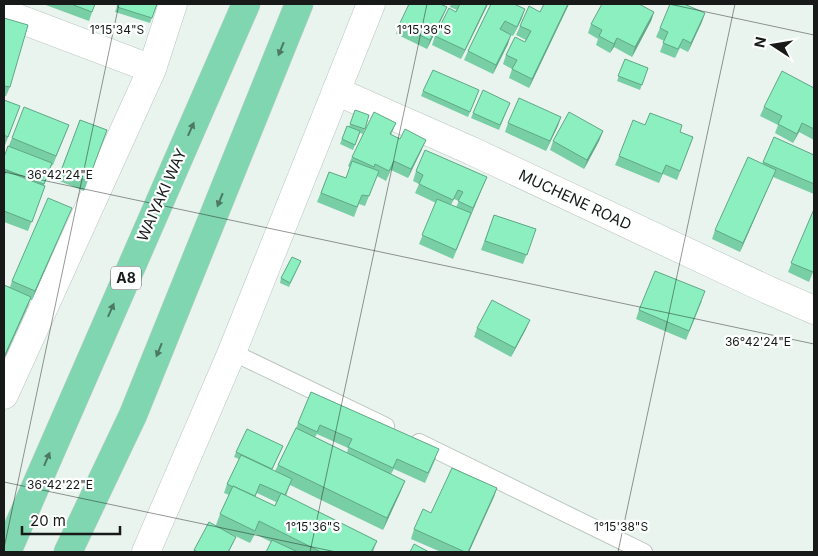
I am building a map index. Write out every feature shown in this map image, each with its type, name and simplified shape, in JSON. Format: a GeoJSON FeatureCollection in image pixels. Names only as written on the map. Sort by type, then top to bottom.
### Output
{"type":"FeatureCollection","features":[{"type":"Feature","properties":{"kind":"highway","name":"WAIYAKI WAY"},"geometry":{"type":"LineString","coordinates":[[6,552],[246,4]]}},
{"type":"Feature","properties":{"kind":"highway"},"geometry":{"type":"LineString","coordinates":[[68,552],[132,415],[299,4]]}},
{"type":"Feature","properties":{"kind":"street"},"geometry":{"type":"LineString","coordinates":[[4,395],[152,69],[172,4]]}},
{"type":"Feature","properties":{"kind":"street"},"geometry":{"type":"LineString","coordinates":[[146,552],[232,352],[371,4]]}},
{"type":"Feature","properties":{"kind":"street"},"geometry":{"type":"LineString","coordinates":[[4,14],[152,69]]}},
{"type":"Feature","properties":{"kind":"street","name":"MUCHENE ROAD"},"geometry":{"type":"LineString","coordinates":[[336,91],[472,151],[814,310]]}},
{"type":"Feature","properties":{"kind":"lane"},"geometry":{"type":"LineString","coordinates":[[232,352],[644,552]]}},
{"type":"Feature","properties":{"kind":"building"},"geometry":{"type":"Polygon","coordinates":[[[71,4],[95,4],[92,12],[71,4]]]}},
{"type":"Feature","properties":{"kind":"building"},"geometry":{"type":"Polygon","coordinates":[[[118,4],[157,4],[152,18],[117,7],[118,4]]]}},
{"type":"Feature","properties":{"kind":"building"},"geometry":{"type":"Polygon","coordinates":[[[409,4],[440,4],[447,7],[430,40],[399,25],[409,4]]]}},
{"type":"Feature","properties":{"kind":"building"},"geometry":{"type":"Polygon","coordinates":[[[460,4],[487,4],[465,50],[435,36],[449,8],[456,12],[460,4]]]}},
{"type":"Feature","properties":{"kind":"building"},"geometry":{"type":"Polygon","coordinates":[[[491,4],[514,4],[525,9],[517,27],[505,21],[500,29],[511,35],[496,65],[468,51],[491,4]]]}},
{"type":"Feature","properties":{"kind":"building"},"geometry":{"type":"Polygon","coordinates":[[[544,4],[568,4],[532,79],[512,69],[517,60],[506,55],[515,37],[525,42],[531,31],[520,26],[529,6],[540,12],[544,4]]]}},
{"type":"Feature","properties":{"kind":"building"},"geometry":{"type":"Polygon","coordinates":[[[602,4],[639,4],[654,12],[635,47],[617,38],[614,44],[599,36],[602,30],[591,24],[602,4]]]}},
{"type":"Feature","properties":{"kind":"building"},"geometry":{"type":"Polygon","coordinates":[[[670,4],[684,4],[705,13],[691,43],[683,39],[678,49],[663,43],[668,32],[660,28],[670,4]]]}},
{"type":"Feature","properties":{"kind":"building"},"geometry":{"type":"Polygon","coordinates":[[[4,18],[28,25],[10,87],[4,86],[4,18]]]}},
{"type":"Feature","properties":{"kind":"building"},"geometry":{"type":"Polygon","coordinates":[[[625,59],[648,68],[642,85],[618,76],[625,59]]]}},
{"type":"Feature","properties":{"kind":"building"},"geometry":{"type":"Polygon","coordinates":[[[433,70],[479,90],[470,112],[423,91],[433,70]]]}},
{"type":"Feature","properties":{"kind":"building"},"geometry":{"type":"Polygon","coordinates":[[[782,71],[814,88],[814,129],[802,123],[797,134],[778,124],[782,116],[764,107],[782,71]]]}},
{"type":"Feature","properties":{"kind":"building"},"geometry":{"type":"Polygon","coordinates":[[[483,90],[510,103],[500,125],[473,113],[483,90]]]}},
{"type":"Feature","properties":{"kind":"building"},"geometry":{"type":"Polygon","coordinates":[[[519,98],[561,117],[550,141],[508,123],[519,98]]]}},
{"type":"Feature","properties":{"kind":"building"},"geometry":{"type":"Polygon","coordinates":[[[4,100],[20,106],[8,137],[4,135],[4,100]]]}},
{"type":"Feature","properties":{"kind":"building"},"geometry":{"type":"Polygon","coordinates":[[[24,107],[69,125],[56,156],[12,138],[24,107]]]}},
{"type":"Feature","properties":{"kind":"building"},"geometry":{"type":"Polygon","coordinates":[[[355,110],[369,115],[365,129],[350,124],[355,110]]]}},
{"type":"Feature","properties":{"kind":"building"},"geometry":{"type":"Polygon","coordinates":[[[374,112],[396,123],[390,134],[400,139],[405,129],[426,140],[411,169],[394,161],[389,171],[375,164],[374,167],[352,157],[374,112]]]}},
{"type":"Feature","properties":{"kind":"building"},"geometry":{"type":"Polygon","coordinates":[[[569,112],[603,131],[587,160],[553,141],[569,112]]]}},
{"type":"Feature","properties":{"kind":"building"},"geometry":{"type":"Polygon","coordinates":[[[650,113],[682,125],[680,132],[693,137],[680,171],[666,165],[662,174],[619,156],[633,120],[645,125],[650,113]]]}},
{"type":"Feature","properties":{"kind":"building"},"geometry":{"type":"Polygon","coordinates":[[[80,120],[107,130],[88,181],[61,171],[80,120]]]}},
{"type":"Feature","properties":{"kind":"building"},"geometry":{"type":"Polygon","coordinates":[[[347,126],[360,131],[355,145],[342,139],[347,126]]]}},
{"type":"Feature","properties":{"kind":"building"},"geometry":{"type":"Polygon","coordinates":[[[774,137],[814,155],[814,184],[763,162],[774,137]]]}},
{"type":"Feature","properties":{"kind":"building"},"geometry":{"type":"Polygon","coordinates":[[[8,146],[52,163],[44,184],[4,169],[4,157],[8,146]]]}},
{"type":"Feature","properties":{"kind":"building"},"geometry":{"type":"Polygon","coordinates":[[[425,150],[487,177],[473,208],[458,201],[463,192],[458,190],[453,200],[419,184],[423,175],[416,171],[425,150]]]}},
{"type":"Feature","properties":{"kind":"building"},"geometry":{"type":"Polygon","coordinates":[[[748,157],[776,170],[743,243],[715,230],[748,157]]]}},
{"type":"Feature","properties":{"kind":"building"},"geometry":{"type":"Polygon","coordinates":[[[352,161],[379,171],[369,196],[362,195],[357,207],[321,193],[329,172],[346,178],[352,161]]]}},
{"type":"Feature","properties":{"kind":"building"},"geometry":{"type":"Polygon","coordinates":[[[6,171],[45,186],[32,222],[4,211],[4,176],[6,171]]]}},
{"type":"Feature","properties":{"kind":"building"},"geometry":{"type":"Polygon","coordinates":[[[48,198],[72,208],[35,291],[12,281],[48,198]]]}},
{"type":"Feature","properties":{"kind":"building"},"geometry":{"type":"Polygon","coordinates":[[[437,199],[471,213],[456,250],[422,235],[437,199]]]}},
{"type":"Feature","properties":{"kind":"building"},"geometry":{"type":"Polygon","coordinates":[[[814,209],[814,269],[813,272],[791,263],[814,209]]]}},
{"type":"Feature","properties":{"kind":"building"},"geometry":{"type":"Polygon","coordinates":[[[494,215],[536,229],[527,255],[485,241],[494,215]]]}},
{"type":"Feature","properties":{"kind":"building"},"geometry":{"type":"Polygon","coordinates":[[[292,257],[301,261],[290,283],[281,278],[292,257]]]}},
{"type":"Feature","properties":{"kind":"building"},"geometry":{"type":"Polygon","coordinates":[[[655,271],[705,291],[689,331],[639,310],[655,271]]]}},
{"type":"Feature","properties":{"kind":"building"},"geometry":{"type":"Polygon","coordinates":[[[4,285],[31,297],[4,357],[4,285]]]}},
{"type":"Feature","properties":{"kind":"building"},"geometry":{"type":"Polygon","coordinates":[[[492,300],[530,320],[515,348],[477,328],[492,300]]]}},
{"type":"Feature","properties":{"kind":"building"},"geometry":{"type":"Polygon","coordinates":[[[311,392],[439,449],[428,473],[397,459],[393,468],[348,447],[352,439],[320,425],[317,432],[298,423],[311,392]]]}},
{"type":"Feature","properties":{"kind":"building"},"geometry":{"type":"Polygon","coordinates":[[[296,428],[405,481],[387,518],[278,465],[296,428]]]}},
{"type":"Feature","properties":{"kind":"building"},"geometry":{"type":"Polygon","coordinates":[[[247,429],[283,446],[272,469],[236,452],[247,429]]]}},
{"type":"Feature","properties":{"kind":"building"},"geometry":{"type":"Polygon","coordinates":[[[241,455],[292,479],[285,495],[260,484],[255,496],[227,484],[241,455]]]}},
{"type":"Feature","properties":{"kind":"building"},"geometry":{"type":"Polygon","coordinates":[[[452,468],[497,488],[468,552],[414,529],[423,509],[431,513],[452,468]]]}},
{"type":"Feature","properties":{"kind":"building"},"geometry":{"type":"Polygon","coordinates":[[[233,486],[275,506],[281,493],[377,541],[371,552],[321,552],[259,521],[255,531],[220,514],[233,486]]]}},
{"type":"Feature","properties":{"kind":"building"},"geometry":{"type":"Polygon","coordinates":[[[209,522],[236,537],[228,552],[198,552],[194,550],[209,522]]]}},
{"type":"Feature","properties":{"kind":"building"},"geometry":{"type":"Polygon","coordinates":[[[272,540],[298,552],[266,552],[272,540]]]}},
{"type":"Feature","properties":{"kind":"building"},"geometry":{"type":"Polygon","coordinates":[[[414,544],[429,552],[410,552],[414,544]]]}}]}
